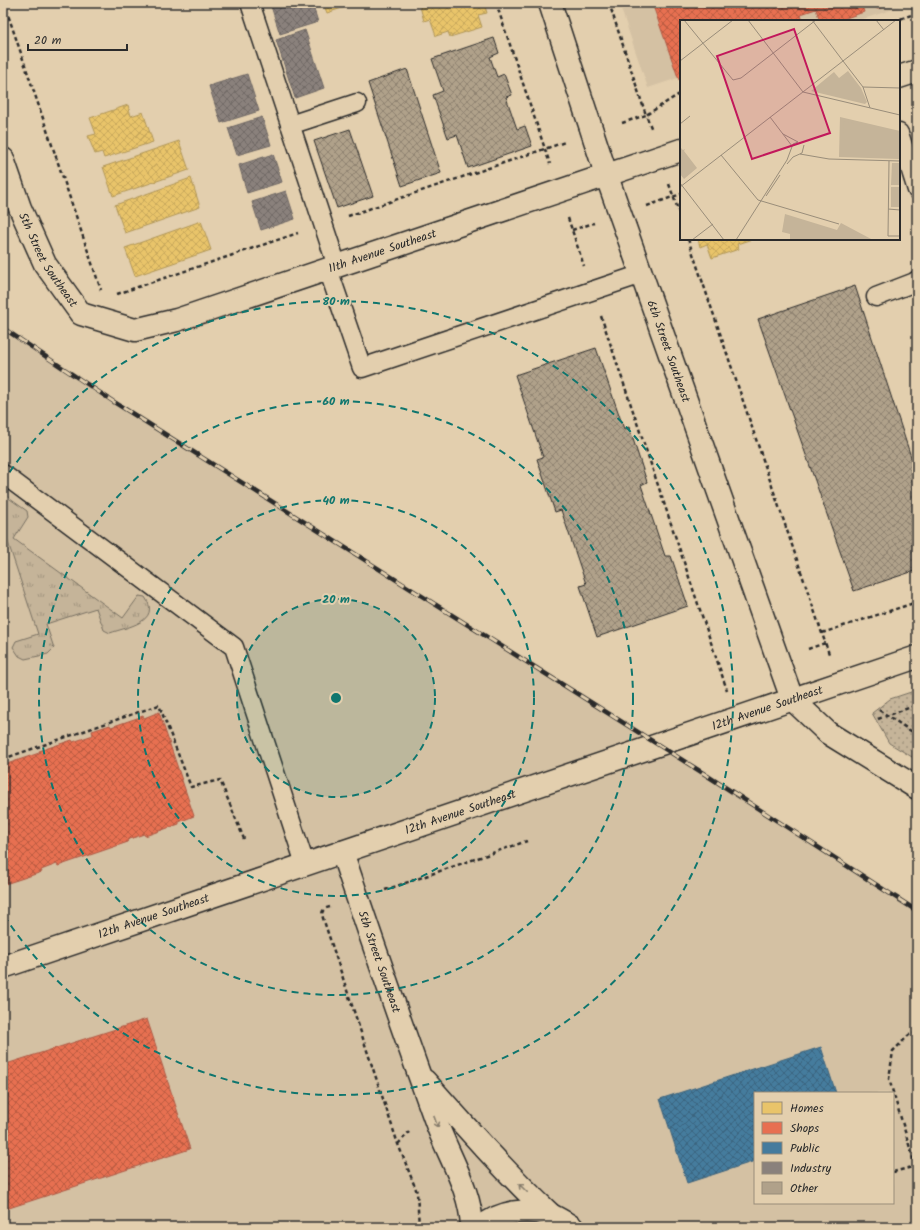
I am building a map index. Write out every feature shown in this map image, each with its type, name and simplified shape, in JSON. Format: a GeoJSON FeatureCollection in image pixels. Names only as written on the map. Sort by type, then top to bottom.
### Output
{"type":"FeatureCollection","features":[{"type":"Feature","properties":{"kind":"street","name":"6th Street Southeast"},"geometry":{"type":"LineString","coordinates":[[550,3],[606,174],[792,699]]}},
{"type":"Feature","properties":{"kind":"street"},"geometry":{"type":"LineString","coordinates":[[900,77],[917,71]]}},
{"type":"Feature","properties":{"kind":"street","name":"11th Avenue Southeast"},"geometry":{"type":"LineString","coordinates":[[81,314],[134,330],[177,320],[606,174],[680,150]]}},
{"type":"Feature","properties":{"kind":"street","name":"5th Street Southeast"},"geometry":{"type":"LineString","coordinates":[[3,159],[20,208],[45,264],[81,314]]}},
{"type":"Feature","properties":{"kind":"street","name":"12th Avenue Southeast"},"geometry":{"type":"LineString","coordinates":[[3,967],[917,657]]}},
{"type":"Feature","properties":{"kind":"street"},"geometry":{"type":"LineString","coordinates":[[792,699],[828,733],[917,788]]}},
{"type":"Feature","properties":{"kind":"street","name":"5th Street Southeast"},"geometry":{"type":"LineString","coordinates":[[342,852],[418,1072],[442,1138],[467,1196],[472,1214],[472,1227]]}},
{"type":"Feature","properties":{"kind":"street","name":"5th Street Southeast"},"geometry":{"type":"LineString","coordinates":[[418,1072],[494,1158],[523,1189],[551,1215]]}},
{"type":"Feature","properties":{"kind":"street"},"geometry":{"type":"LineString","coordinates":[[482,1227],[488,1222],[508,1213],[530,1211],[551,1215],[572,1227]]}},
{"type":"Feature","properties":{"kind":"lane"},"geometry":{"type":"LineString","coordinates":[[250,3],[323,224],[332,267],[362,368],[642,274]]}},
{"type":"Feature","properties":{"kind":"lane"},"geometry":{"type":"LineString","coordinates":[[290,125],[357,103]]}},
{"type":"Feature","properties":{"kind":"lane"},"geometry":{"type":"LineString","coordinates":[[900,136],[917,190]]}},
{"type":"Feature","properties":{"kind":"lane"},"geometry":{"type":"LineString","coordinates":[[876,297],[916,282],[917,280]]}},
{"type":"Feature","properties":{"kind":"lane"},"geometry":{"type":"LineString","coordinates":[[3,474],[234,647],[305,864]]}},
{"type":"Feature","properties":{"kind":"path"},"geometry":{"type":"LineString","coordinates":[[4,3],[102,293]]}},
{"type":"Feature","properties":{"kind":"path"},"geometry":{"type":"LineString","coordinates":[[496,3],[550,166]]}},
{"type":"Feature","properties":{"kind":"path"},"geometry":{"type":"LineString","coordinates":[[609,3],[653,134]]}},
{"type":"Feature","properties":{"kind":"path"},"geometry":{"type":"LineString","coordinates":[[897,20],[917,13]]}},
{"type":"Feature","properties":{"kind":"path"},"geometry":{"type":"LineString","coordinates":[[622,123],[646,115],[680,95]]}},
{"type":"Feature","properties":{"kind":"path"},"geometry":{"type":"LineString","coordinates":[[113,296],[571,140]]}},
{"type":"Feature","properties":{"kind":"path"},"geometry":{"type":"LineString","coordinates":[[669,182],[680,215]]}},
{"type":"Feature","properties":{"kind":"path"},"geometry":{"type":"LineString","coordinates":[[646,206],[680,194]]}},
{"type":"Feature","properties":{"kind":"path"},"geometry":{"type":"LineString","coordinates":[[565,212],[727,690]]}},
{"type":"Feature","properties":{"kind":"path"},"geometry":{"type":"LineString","coordinates":[[572,230],[598,222]]}},
{"type":"Feature","properties":{"kind":"path"},"geometry":{"type":"LineString","coordinates":[[688,240],[829,654]]}},
{"type":"Feature","properties":{"kind":"path"},"geometry":{"type":"LineString","coordinates":[[822,633],[917,602]]}},
{"type":"Feature","properties":{"kind":"path"},"geometry":{"type":"LineString","coordinates":[[808,649],[825,643]]}},
{"type":"Feature","properties":{"kind":"path"},"geometry":{"type":"LineString","coordinates":[[3,759],[158,705],[191,787],[220,780],[244,839]]}},
{"type":"Feature","properties":{"kind":"path"},"geometry":{"type":"LineString","coordinates":[[878,719],[917,705]]}},
{"type":"Feature","properties":{"kind":"path"},"geometry":{"type":"LineString","coordinates":[[879,710],[917,735]]}},
{"type":"Feature","properties":{"kind":"path"},"geometry":{"type":"LineString","coordinates":[[384,890],[527,841]]}},
{"type":"Feature","properties":{"kind":"path"},"geometry":{"type":"LineString","coordinates":[[330,907],[324,909],[322,914],[398,1144],[417,1192],[419,1227]]}},
{"type":"Feature","properties":{"kind":"path"},"geometry":{"type":"LineString","coordinates":[[893,1092],[889,1079],[893,1051],[909,1034],[917,1033]]}},
{"type":"Feature","properties":{"kind":"path"},"geometry":{"type":"LineString","coordinates":[[894,1095],[917,1171]]}},
{"type":"Feature","properties":{"kind":"path"},"geometry":{"type":"LineString","coordinates":[[894,1172],[916,1166]]}},
{"type":"Feature","properties":{"kind":"shaded area"},"geometry":{"type":"Polygon","coordinates":[[[619,3],[913,3],[860,20],[680,20],[680,77],[648,88],[619,3]]]}},
{"type":"Feature","properties":{"kind":"shaded area"},"geometry":{"type":"Polygon","coordinates":[[[3,328],[291,514],[657,745],[917,912],[917,1227],[3,1227],[3,328]]]}},
{"type":"Feature","properties":{"kind":"green space"},"geometry":{"type":"Polygon","coordinates":[[[3,494],[27,511],[28,517],[14,539],[123,618],[139,596],[145,597],[149,605],[149,612],[146,618],[133,626],[110,633],[104,630],[96,608],[46,624],[54,648],[48,654],[25,659],[19,656],[13,647],[16,641],[38,634],[3,527],[3,494]]]}},
{"type":"Feature","properties":{"kind":"green space"},"geometry":{"type":"Polygon","coordinates":[[[917,690],[917,760],[889,743],[872,713],[890,699],[917,690]]]}},
{"type":"Feature","properties":{"kind":"building: Homes"},"geometry":{"type":"Polygon","coordinates":[[[323,3],[357,3],[327,13],[323,3]]]}},
{"type":"Feature","properties":{"kind":"building: Homes"},"geometry":{"type":"Polygon","coordinates":[[[419,3],[484,3],[487,13],[478,15],[482,27],[450,37],[448,32],[436,36],[430,19],[424,21],[419,3]]]}},
{"type":"Feature","properties":{"kind":"building: Homes"},"geometry":{"type":"Polygon","coordinates":[[[128,105],[131,116],[143,112],[153,142],[104,158],[102,152],[95,154],[88,136],[96,134],[90,118],[128,105]]]}},
{"type":"Feature","properties":{"kind":"building: Homes"},"geometry":{"type":"Polygon","coordinates":[[[179,141],[189,170],[113,196],[103,167],[179,141]]]}},
{"type":"Feature","properties":{"kind":"building: Homes"},"geometry":{"type":"Polygon","coordinates":[[[191,178],[200,207],[125,233],[115,205],[191,178]]]}},
{"type":"Feature","properties":{"kind":"building: Homes"},"geometry":{"type":"Polygon","coordinates":[[[201,221],[211,250],[135,276],[125,248],[201,221]]]}},
{"type":"Feature","properties":{"kind":"building: Homes"},"geometry":{"type":"Polygon","coordinates":[[[698,240],[749,240],[737,244],[739,249],[712,258],[707,244],[700,247],[698,240]]]}},
{"type":"Feature","properties":{"kind":"building: Shops"},"geometry":{"type":"Polygon","coordinates":[[[652,3],[861,3],[864,12],[840,20],[820,20],[816,9],[801,14],[803,20],[680,20],[679,80],[652,3]]]}},
{"type":"Feature","properties":{"kind":"building: Shops"},"geometry":{"type":"Polygon","coordinates":[[[875,3],[893,3],[877,9],[875,3]]]}},
{"type":"Feature","properties":{"kind":"building: Shops"},"geometry":{"type":"Polygon","coordinates":[[[159,712],[194,816],[179,822],[179,824],[145,836],[144,834],[127,840],[128,842],[58,866],[57,864],[41,870],[42,872],[5,884],[3,882],[3,763],[4,765],[39,753],[39,751],[93,735],[92,731],[110,725],[111,727],[143,716],[144,718],[159,712]]]}},
{"type":"Feature","properties":{"kind":"building: Shops"},"geometry":{"type":"Polygon","coordinates":[[[147,1019],[190,1149],[3,1210],[3,1065],[147,1019]]]}},
{"type":"Feature","properties":{"kind":"building: Public"},"geometry":{"type":"Polygon","coordinates":[[[821,1047],[836,1092],[754,1092],[754,1161],[687,1183],[660,1099],[821,1047]]]}},
{"type":"Feature","properties":{"kind":"building: Industry"},"geometry":{"type":"Polygon","coordinates":[[[270,3],[312,3],[318,22],[280,34],[270,3]]]}},
{"type":"Feature","properties":{"kind":"building: Industry"},"geometry":{"type":"Polygon","coordinates":[[[305,30],[324,88],[295,98],[276,40],[305,30]]]}},
{"type":"Feature","properties":{"kind":"building: Industry"},"geometry":{"type":"Polygon","coordinates":[[[247,74],[259,111],[221,123],[209,86],[247,74]]]}},
{"type":"Feature","properties":{"kind":"building: Industry"},"geometry":{"type":"Polygon","coordinates":[[[262,117],[271,145],[237,155],[228,128],[262,117]]]}},
{"type":"Feature","properties":{"kind":"building: Industry"},"geometry":{"type":"Polygon","coordinates":[[[273,154],[282,182],[247,193],[239,165],[273,154]]]}},
{"type":"Feature","properties":{"kind":"building: Industry"},"geometry":{"type":"Polygon","coordinates":[[[286,191],[295,219],[261,230],[252,202],[286,191]]]}},
{"type":"Feature","properties":{"kind":"building: Other"},"geometry":{"type":"Polygon","coordinates":[[[494,38],[499,53],[490,57],[497,77],[504,74],[512,95],[506,97],[517,129],[525,126],[532,146],[468,168],[457,135],[448,138],[433,95],[443,91],[432,59],[494,38]]]}},
{"type":"Feature","properties":{"kind":"building: Other"},"geometry":{"type":"Polygon","coordinates":[[[407,69],[441,173],[402,186],[368,83],[407,69]]]}},
{"type":"Feature","properties":{"kind":"building: Other"},"geometry":{"type":"Polygon","coordinates":[[[350,129],[373,196],[337,208],[314,141],[350,129]]]}},
{"type":"Feature","properties":{"kind":"building: Other"},"geometry":{"type":"Polygon","coordinates":[[[855,286],[913,463],[917,462],[917,570],[854,591],[758,319],[855,286]]]}},
{"type":"Feature","properties":{"kind":"building: Other"},"geometry":{"type":"Polygon","coordinates":[[[596,348],[624,429],[629,427],[647,482],[641,485],[665,556],[671,556],[688,606],[597,637],[580,586],[586,584],[561,510],[555,512],[537,459],[543,457],[515,375],[596,348]]]}},
{"type":"Feature","properties":{"kind":"railway"},"geometry":{"type":"LineString","coordinates":[[3,328],[114,402],[703,773],[917,911]]}}]}
